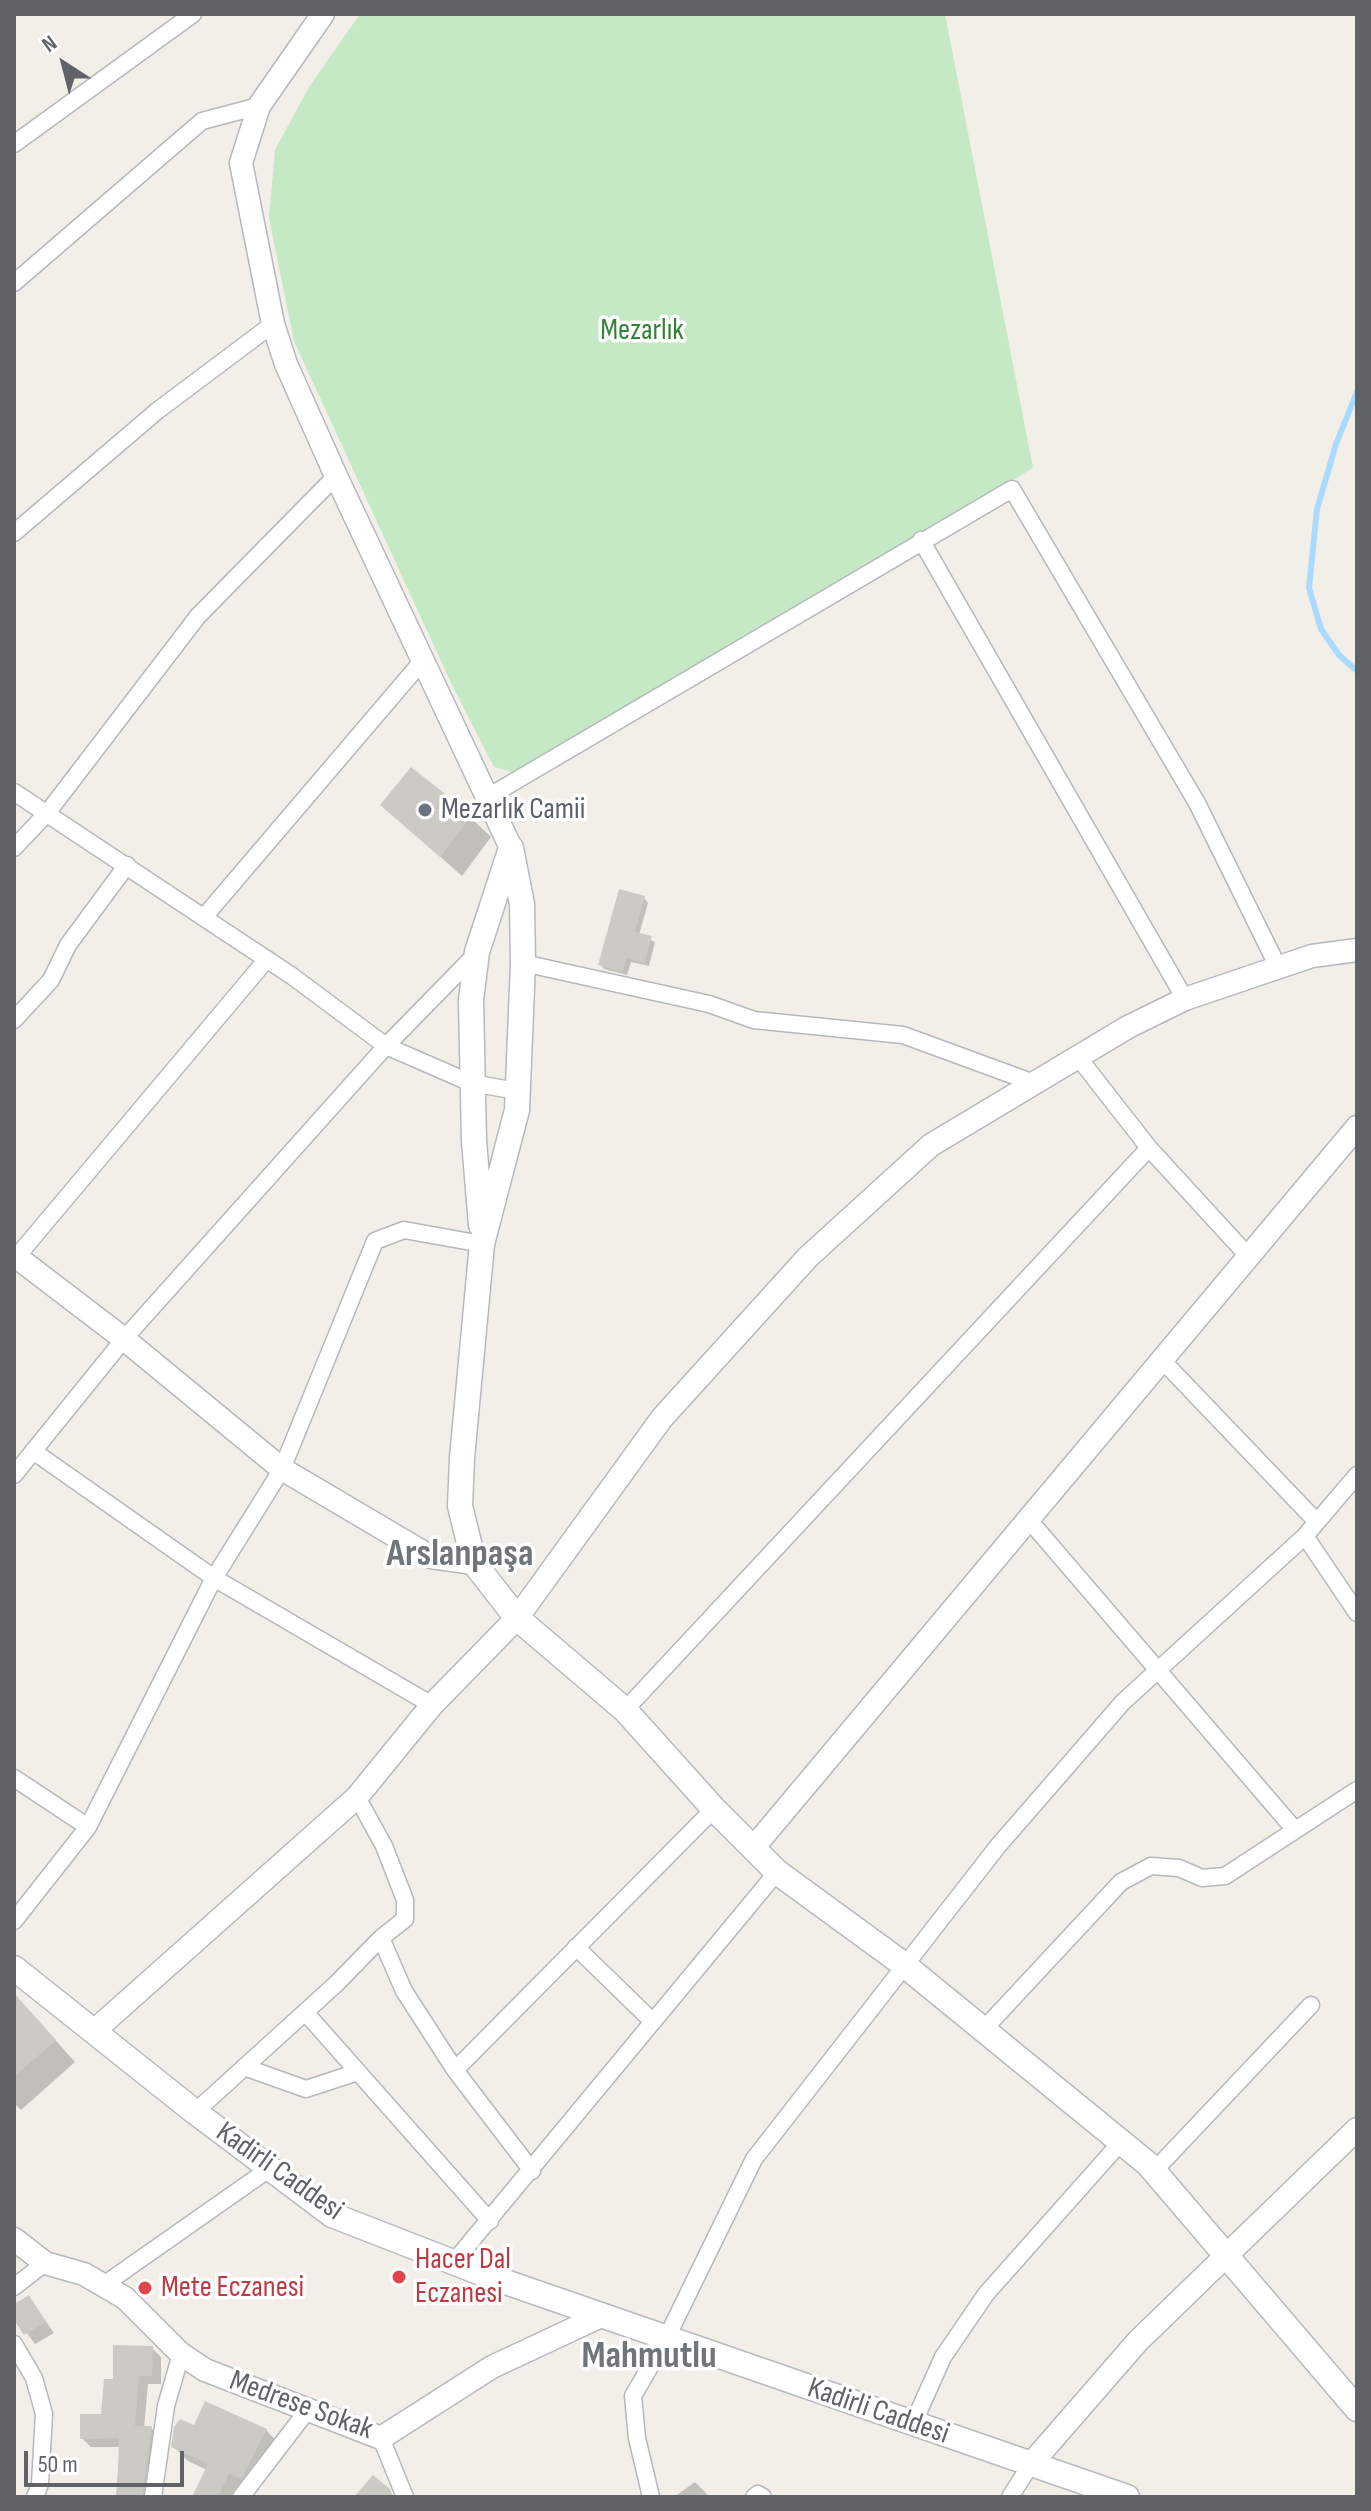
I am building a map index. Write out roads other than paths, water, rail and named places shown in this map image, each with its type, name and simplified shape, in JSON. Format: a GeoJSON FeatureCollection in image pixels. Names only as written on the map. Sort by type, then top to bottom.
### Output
{"type":"FeatureCollection","features":[{"type":"Feature","properties":{"kind":"main road"},"geometry":{"type":"LineString","coordinates":[[511,848],[477,952],[471,1000],[471,1083],[482,1244],[460,1506],[474,1563],[517,1618],[625,1710],[714,1809],[777,1872],[903,1964],[1154,2171],[1357,2409]]}},
{"type":"Feature","properties":{"kind":"main road"},"geometry":{"type":"LineString","coordinates":[[482,1244],[517,1110],[523,963],[522,904],[511,848]]}},
{"type":"Feature","properties":{"kind":"main road","name":"Kadirli Caddesi"},"geometry":{"type":"LineString","coordinates":[[14,1968],[195,2112],[332,2215],[453,2263],[601,2316],[1127,2497]]}},
{"type":"Feature","properties":{"kind":"street"},"geometry":{"type":"LineString","coordinates":[[14,144],[193,14]]}},
{"type":"Feature","properties":{"kind":"street"},"geometry":{"type":"LineString","coordinates":[[323,14],[259,106],[241,163],[273,324],[286,364],[336,476],[511,848]]}},
{"type":"Feature","properties":{"kind":"street"},"geometry":{"type":"LineString","coordinates":[[14,283],[202,121],[259,106]]}},
{"type":"Feature","properties":{"kind":"street"},"geometry":{"type":"LineString","coordinates":[[14,533],[157,411],[273,324]]}},
{"type":"Feature","properties":{"kind":"street"},"geometry":{"type":"LineString","coordinates":[[14,848],[48,812],[198,616],[336,476]]}},
{"type":"Feature","properties":{"kind":"street"},"geometry":{"type":"LineString","coordinates":[[488,797],[1012,489],[1197,803],[1278,967]]}},
{"type":"Feature","properties":{"kind":"street"},"geometry":{"type":"LineString","coordinates":[[921,540],[1185,999]]}},
{"type":"Feature","properties":{"kind":"street"},"geometry":{"type":"LineString","coordinates":[[204,917],[424,659]]}},
{"type":"Feature","properties":{"kind":"street"},"geometry":{"type":"LineString","coordinates":[[14,792],[267,959],[386,1046],[471,1083],[517,1091]]}},
{"type":"Feature","properties":{"kind":"street"},"geometry":{"type":"LineString","coordinates":[[14,1020],[51,980],[68,945],[127,865]]}},
{"type":"Feature","properties":{"kind":"street"},"geometry":{"type":"LineString","coordinates":[[94,2031],[357,1797],[432,1705],[517,1618],[662,1418],[808,1257],[931,1145],[1078,1057],[1185,999],[1312,956],[1357,950]]}},
{"type":"Feature","properties":{"kind":"street"},"geometry":{"type":"LineString","coordinates":[[14,1475],[124,1339],[386,1046],[477,952]]}},
{"type":"Feature","properties":{"kind":"street"},"geometry":{"type":"LineString","coordinates":[[1312,956],[1357,965]]}},
{"type":"Feature","properties":{"kind":"street"},"geometry":{"type":"LineString","coordinates":[[267,959],[15,1257],[124,1339],[282,1469],[431,1557],[474,1563]]}},
{"type":"Feature","properties":{"kind":"street"},"geometry":{"type":"LineString","coordinates":[[523,963],[709,1004],[754,1020],[903,1035],[1034,1083]]}},
{"type":"Feature","properties":{"kind":"street"},"geometry":{"type":"LineString","coordinates":[[1078,1057],[1149,1148],[1249,1257]]}},
{"type":"Feature","properties":{"kind":"street"},"geometry":{"type":"LineString","coordinates":[[754,1847],[1357,1127]]}},
{"type":"Feature","properties":{"kind":"street"},"geometry":{"type":"LineString","coordinates":[[625,1710],[1149,1148]]}},
{"type":"Feature","properties":{"kind":"street"},"geometry":{"type":"LineString","coordinates":[[14,1921],[88,1827],[214,1578],[282,1469],[375,1241],[404,1230],[482,1244]]}},
{"type":"Feature","properties":{"kind":"street"},"geometry":{"type":"LineString","coordinates":[[1162,1360],[1316,1521]]}},
{"type":"Feature","properties":{"kind":"street"},"geometry":{"type":"LineString","coordinates":[[33,1451],[214,1578],[432,1705]]}},
{"type":"Feature","properties":{"kind":"street"},"geometry":{"type":"LineString","coordinates":[[651,2497],[637,2438],[633,2396],[666,2339],[754,2159],[998,1846],[1123,1702],[1305,1536],[1357,1475]]}},
{"type":"Feature","properties":{"kind":"street"},"geometry":{"type":"LineString","coordinates":[[1029,1520],[1295,1830]]}},
{"type":"Feature","properties":{"kind":"street"},"geometry":{"type":"LineString","coordinates":[[1305,1536],[1357,1613]]}},
{"type":"Feature","properties":{"kind":"street"},"geometry":{"type":"LineString","coordinates":[[14,1778],[88,1827]]}},
{"type":"Feature","properties":{"kind":"street"},"geometry":{"type":"LineString","coordinates":[[984,2029],[1121,1882],[1151,1866],[1179,1868],[1202,1878],[1225,1876],[1357,1790]]}},
{"type":"Feature","properties":{"kind":"street"},"geometry":{"type":"LineString","coordinates":[[195,2112],[405,1919],[405,1900],[384,1846],[357,1797]]}},
{"type":"Feature","properties":{"kind":"street"},"geometry":{"type":"LineString","coordinates":[[455,2070],[714,1809]]}},
{"type":"Feature","properties":{"kind":"street"},"geometry":{"type":"LineString","coordinates":[[453,2263],[777,1872]]}},
{"type":"Feature","properties":{"kind":"street"},"geometry":{"type":"LineString","coordinates":[[381,1938],[404,1991],[455,2070],[532,2171]]}},
{"type":"Feature","properties":{"kind":"street"},"geometry":{"type":"LineString","coordinates":[[576,1947],[652,2021]]}},
{"type":"Feature","properties":{"kind":"street"},"geometry":{"type":"LineString","coordinates":[[1154,2171],[1311,2005]]}},
{"type":"Feature","properties":{"kind":"street"},"geometry":{"type":"LineString","coordinates":[[305,2012],[490,2221]]}},
{"type":"Feature","properties":{"kind":"street"},"geometry":{"type":"LineString","coordinates":[[244,2067],[306,2089],[358,2072]]}},
{"type":"Feature","properties":{"kind":"street"},"geometry":{"type":"LineString","coordinates":[[1010,2497],[1031,2464],[1138,2341],[1225,2253],[1357,2129]]}},
{"type":"Feature","properties":{"kind":"street"},"geometry":{"type":"LineString","coordinates":[[913,2424],[943,2357],[986,2294],[1121,2142]]}},
{"type":"Feature","properties":{"kind":"street"},"geometry":{"type":"LineString","coordinates":[[105,2284],[269,2169]]}},
{"type":"Feature","properties":{"kind":"street","name":"Medrese Sokak"},"geometry":{"type":"LineString","coordinates":[[14,2239],[45,2263],[105,2284],[125,2298],[181,2354],[234,2383],[381,2438],[492,2367],[601,2316]]}},
{"type":"Feature","properties":{"kind":"street"},"geometry":{"type":"LineString","coordinates":[[14,2287],[45,2263]]}},
{"type":"Feature","properties":{"kind":"street"},"geometry":{"type":"LineString","coordinates":[[14,2344],[34,2378],[44,2414],[40,2484],[35,2497]]}},
{"type":"Feature","properties":{"kind":"street"},"geometry":{"type":"LineString","coordinates":[[153,2497],[166,2406],[181,2354]]}},
{"type":"Feature","properties":{"kind":"street"},"geometry":{"type":"LineString","coordinates":[[241,2497],[307,2411]]}},
{"type":"Feature","properties":{"kind":"street"},"geometry":{"type":"LineString","coordinates":[[381,2438],[405,2497]]}},
{"type":"Feature","properties":{"kind":"street"},"geometry":{"type":"LineString","coordinates":[[754,2497],[758,2494],[763,2497]]}},
{"type":"Feature","properties":{"kind":"waterway"},"geometry":{"type":"LineString","coordinates":[[1357,392],[1336,444],[1317,509],[1309,588],[1321,629],[1339,655],[1357,671]]}},
{"type":"Feature","properties":{"kind":"place","name":"Mezarlık Camii"},"geometry":{"type":"Point","coordinates":[425,810]}},
{"type":"Feature","properties":{"kind":"place","name":"Hacer Dal Eczanesi"},"geometry":{"type":"Point","coordinates":[399,2277]}},
{"type":"Feature","properties":{"kind":"place","name":"Mete Eczanesi"},"geometry":{"type":"Point","coordinates":[145,2288]}},
{"type":"Feature","properties":{"kind":"district","name":"Arslanpaşa"},"geometry":{"type":"Point","coordinates":[460,1555]}},
{"type":"Feature","properties":{"kind":"district","name":"Mahmutlu"},"geometry":{"type":"Point","coordinates":[649,2357]}},
{"type":"Feature","properties":{"kind":"park label","name":"Mezarlık"},"geometry":{"type":"Point","coordinates":[642,331]}}]}
